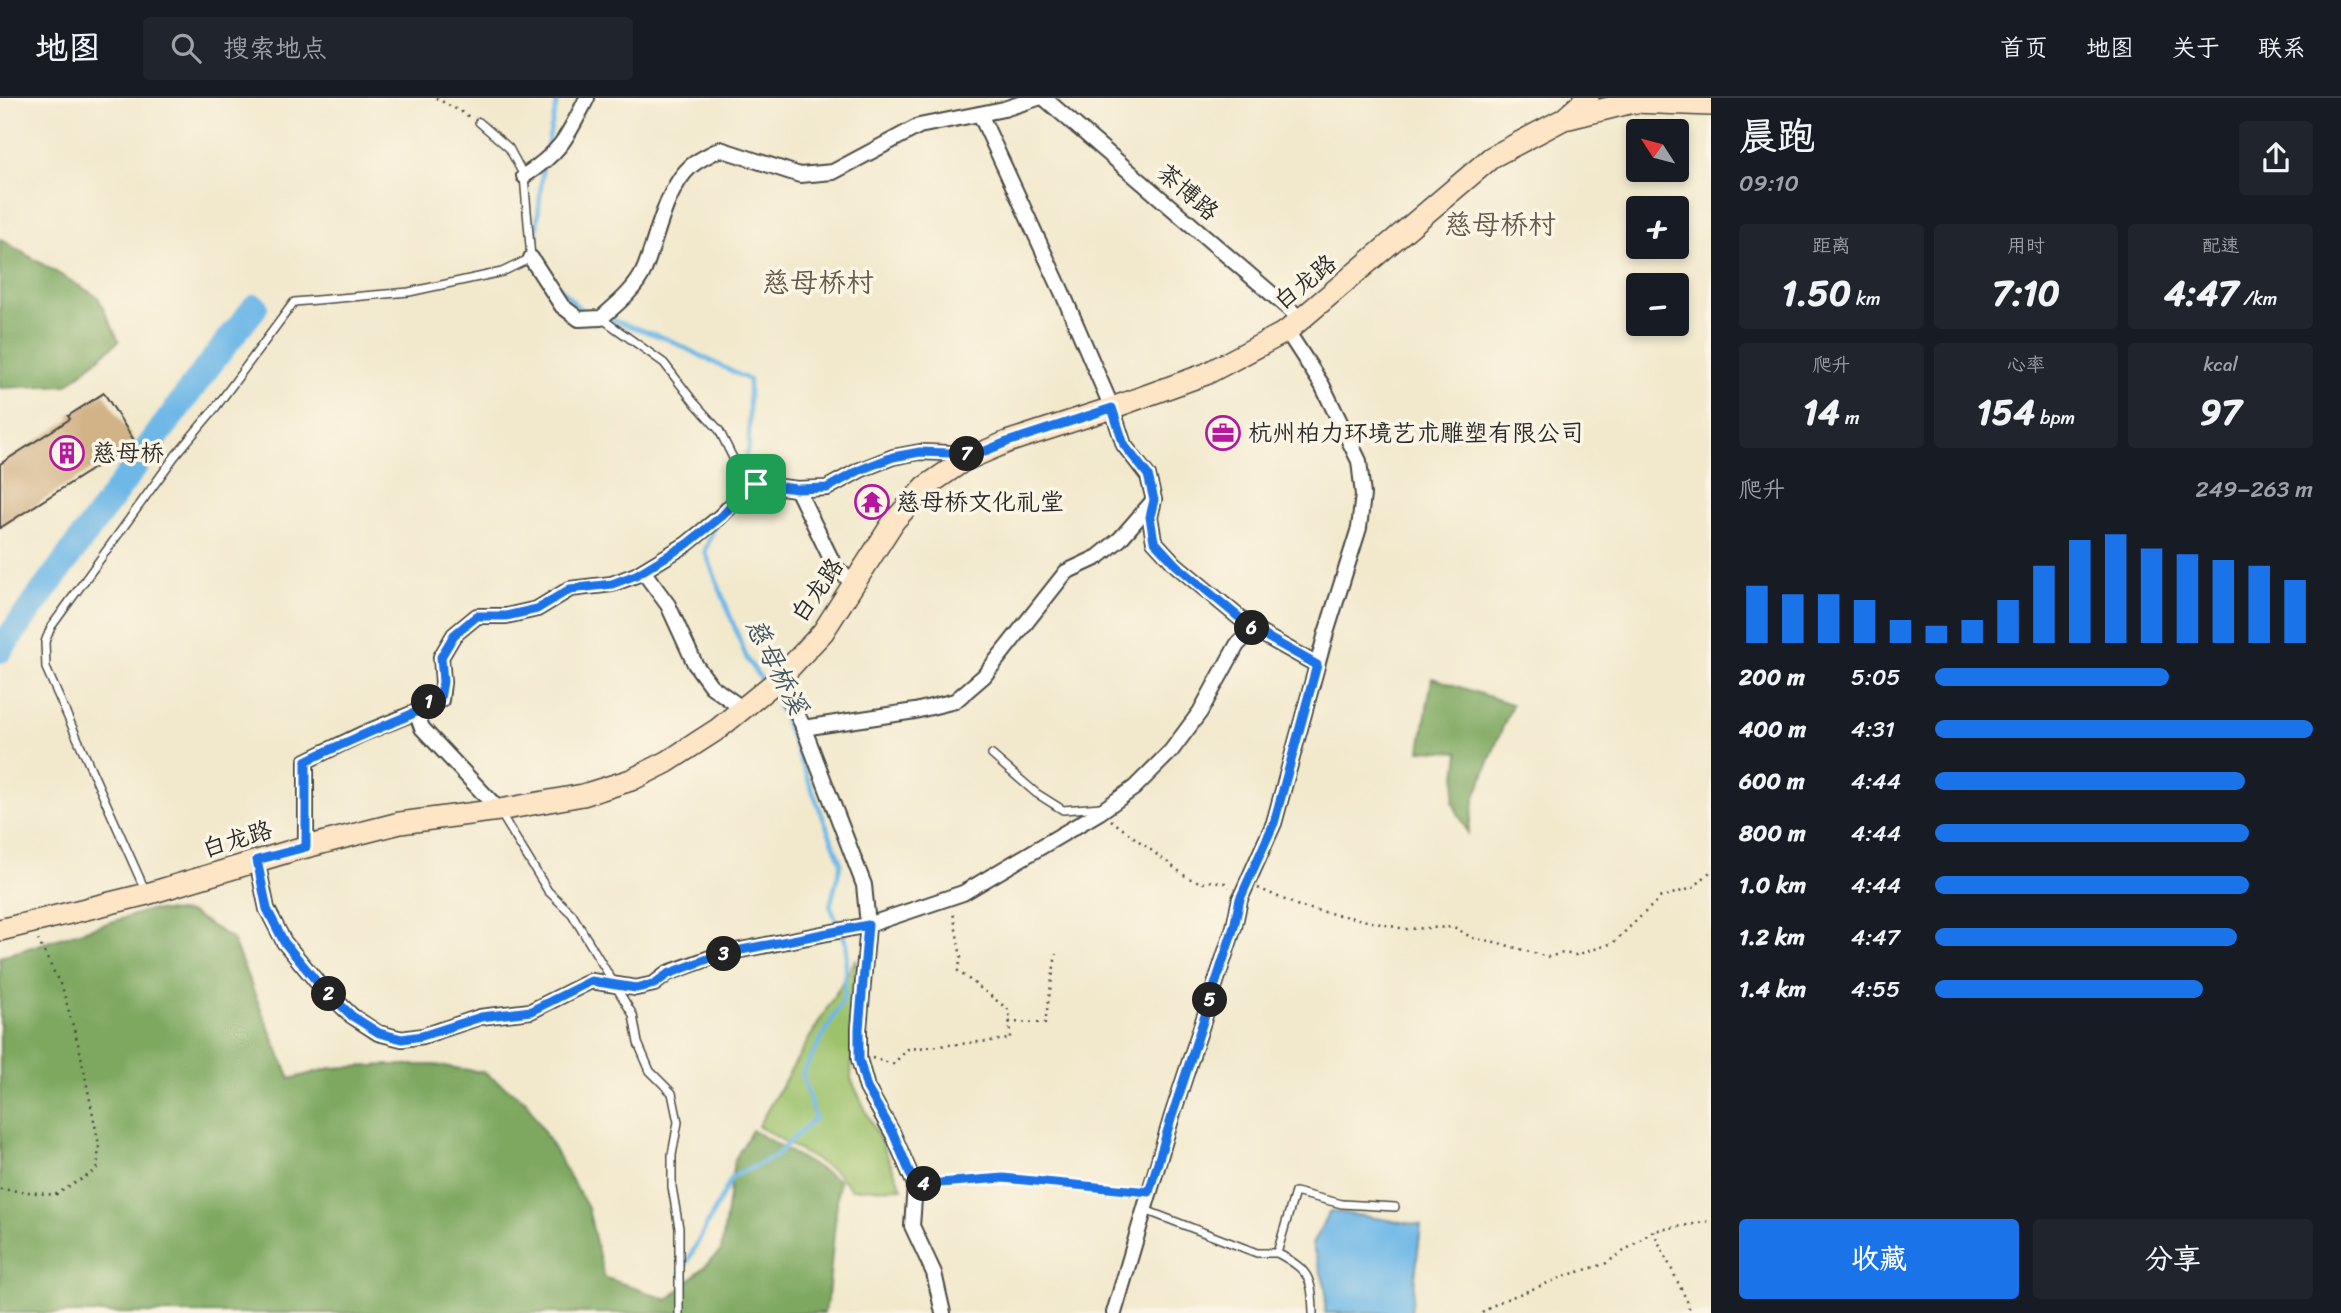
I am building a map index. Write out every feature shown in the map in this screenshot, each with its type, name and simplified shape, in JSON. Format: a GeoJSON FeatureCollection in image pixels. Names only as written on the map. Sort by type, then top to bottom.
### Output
{"type":"FeatureCollection","features":[{"type":"Feature","properties":{"kind":"street"},"geometry":{"type":"LineString","coordinates":[[524,176],[543,163],[564,142],[587,98]]}},
{"type":"Feature","properties":{"kind":"street"},"geometry":{"type":"LineString","coordinates":[[531,258],[562,306],[579,319],[601,318],[620,302],[643,272],[655,233],[673,193],[691,166],[720,149],[800,175],[833,172],[919,126],[980,114],[1038,98]]}},
{"type":"Feature","properties":{"kind":"street","name":"茶博路"},"geometry":{"type":"LineString","coordinates":[[1044,98],[1294,326],[1359,461],[1363,495],[1360,528],[1317,665],[1274,823],[1240,899],[1234,927],[1149,1192],[1119,1309]]}},
{"type":"Feature","properties":{"kind":"street","name":"白龙路"},"geometry":{"type":"LineString","coordinates":[[0,930],[147,894],[257,860],[400,823],[499,810],[583,794],[631,780],[667,762],[743,709],[779,679],[823,632],[894,521],[925,487],[978,454],[1206,374],[1294,326],[1492,158],[1564,119],[1588,98]]}},
{"type":"Feature","properties":{"kind":"street"},"geometry":{"type":"LineString","coordinates":[[1564,119],[1633,102],[1711,105]]}},
{"type":"Feature","properties":{"kind":"street"},"geometry":{"type":"LineString","coordinates":[[980,114],[1062,292],[1112,408],[1124,445],[1148,475],[1154,500],[1150,517],[1154,541],[1176,565],[1253,629],[1317,665]]}},
{"type":"Feature","properties":{"kind":"street"},"geometry":{"type":"LineString","coordinates":[[306,847],[306,761],[416,712],[427,702],[440,699],[443,682],[441,657],[454,635],[477,616],[506,616],[537,609],[570,589],[612,584],[643,571],[687,544],[756,484],[797,489],[827,488],[860,470],[893,457],[920,452],[978,454]]}},
{"type":"Feature","properties":{"kind":"street"},"geometry":{"type":"LineString","coordinates":[[797,489],[835,567],[854,584]]}},
{"type":"Feature","properties":{"kind":"street"},"geometry":{"type":"LineString","coordinates":[[803,728],[915,711],[955,701],[984,676],[1066,572],[1098,557],[1120,539],[1154,500]]}},
{"type":"Feature","properties":{"kind":"street"},"geometry":{"type":"LineString","coordinates":[[643,571],[668,605],[695,664],[710,686],[743,709]]}},
{"type":"Feature","properties":{"kind":"street"},"geometry":{"type":"LineString","coordinates":[[257,860],[267,909],[284,942],[317,982],[352,1016],[379,1033],[402,1039],[422,1036],[481,1017],[531,1011],[591,981],[636,988],[654,984],[668,974],[721,954],[868,925],[964,893],[1104,809],[1134,788],[1171,751],[1200,712],[1237,645],[1253,629]]}},
{"type":"Feature","properties":{"kind":"street"},"geometry":{"type":"LineString","coordinates":[[779,679],[803,728],[864,884],[868,925],[859,1054],[867,1088],[893,1133],[915,1185],[912,1226],[934,1273],[943,1313]]}},
{"type":"Feature","properties":{"kind":"street"},"geometry":{"type":"LineString","coordinates":[[416,712],[422,728],[499,810]]}},
{"type":"Feature","properties":{"kind":"lane"},"geometry":{"type":"LineString","coordinates":[[147,894],[46,668],[45,642],[51,627],[175,456],[216,407],[294,302],[409,292],[502,272],[531,258],[524,176],[509,148],[480,122]]}},
{"type":"Feature","properties":{"kind":"lane"},"geometry":{"type":"LineString","coordinates":[[601,318],[664,363],[719,430],[741,474],[756,484]]}},
{"type":"Feature","properties":{"kind":"lane"},"geometry":{"type":"LineString","coordinates":[[992,755],[1036,793],[1063,810],[1104,809]]}},
{"type":"Feature","properties":{"kind":"lane"},"geometry":{"type":"LineString","coordinates":[[499,810],[548,891],[572,914],[633,1015],[638,1043],[650,1071],[672,1093],[678,1122],[671,1155],[672,1187],[680,1228],[679,1313]]}},
{"type":"Feature","properties":{"kind":"lane"},"geometry":{"type":"LineString","coordinates":[[915,1185],[1003,1178],[1149,1192]]}},
{"type":"Feature","properties":{"kind":"lane"},"geometry":{"type":"LineString","coordinates":[[1277,1254],[1295,1192],[1342,1204],[1395,1207]]}},
{"type":"Feature","properties":{"kind":"lane"},"geometry":{"type":"LineString","coordinates":[[1144,1210],[1257,1253],[1277,1254],[1299,1265],[1312,1285],[1313,1313]]}},
{"type":"Feature","properties":{"kind":"path"},"geometry":{"type":"LineString","coordinates":[[436,98],[480,122]]}},
{"type":"Feature","properties":{"kind":"path"},"geometry":{"type":"LineString","coordinates":[[1104,809],[1188,878],[1203,883],[1225,883],[1240,899]]}},
{"type":"Feature","properties":{"kind":"path"},"geometry":{"type":"LineString","coordinates":[[1248,884],[1301,907],[1405,929],[1454,927],[1472,938],[1548,957],[1563,953],[1576,954],[1613,943],[1661,897],[1693,888],[1711,871]]}},
{"type":"Feature","properties":{"kind":"path"},"geometry":{"type":"LineString","coordinates":[[859,1054],[893,1064],[908,1049],[1010,1039],[1009,1010],[958,971],[961,958],[950,898]]}},
{"type":"Feature","properties":{"kind":"path"},"geometry":{"type":"LineString","coordinates":[[0,1189],[55,1195],[97,1170],[99,1146],[80,1051],[63,989],[29,923]]}},
{"type":"Feature","properties":{"kind":"path"},"geometry":{"type":"LineString","coordinates":[[1009,1021],[1045,1023],[1056,954]]}},
{"type":"Feature","properties":{"kind":"path"},"geometry":{"type":"LineString","coordinates":[[1482,1313],[1499,1301],[1605,1264],[1653,1231],[1711,1221]]}},
{"type":"Feature","properties":{"kind":"path"},"geometry":{"type":"LineString","coordinates":[[1653,1231],[1688,1303],[1689,1313]]}},
{"type":"Feature","properties":{"kind":"green space"},"geometry":{"type":"Polygon","coordinates":[[[0,239],[98,297],[119,341],[67,385],[0,388],[0,239]]]}},
{"type":"Feature","properties":{"kind":"green space"},"geometry":{"type":"Polygon","coordinates":[[[1432,678],[1512,704],[1475,797],[1468,833],[1453,803],[1459,752],[1420,750],[1432,678]]]}},
{"type":"Feature","properties":{"kind":"green space"},"geometry":{"type":"Polygon","coordinates":[[[149,910],[191,913],[232,939],[290,1079],[331,1068],[435,1065],[483,1072],[526,1101],[588,1208],[604,1277],[668,1300],[721,1251],[734,1161],[752,1130],[839,1180],[828,1297],[824,1313],[0,1313],[0,957],[149,910]]]}},
{"type":"Feature","properties":{"kind":"green space"},"geometry":{"type":"Polygon","coordinates":[[[856,959],[851,1079],[902,1188],[851,1189],[836,1172],[758,1126],[856,959]]]}},
{"type":"Feature","properties":{"kind":"water"},"geometry":{"type":"Polygon","coordinates":[[[1330,1211],[1421,1225],[1411,1313],[1325,1313],[1326,1288],[1312,1244],[1330,1211]]]}},
{"type":"Feature","properties":{"kind":"building","name":"慈母桥"},"geometry":{"type":"Polygon","coordinates":[[[104,393],[135,442],[0,528],[0,464],[70,419],[68,416],[104,393]]]}},
{"type":"Feature","properties":{"kind":"waterway","name":"慈母桥溪"},"geometry":{"type":"LineString","coordinates":[[545,155],[558,98]]}},
{"type":"Feature","properties":{"kind":"waterway","name":"慈母桥溪"},"geometry":{"type":"LineString","coordinates":[[534,256],[543,167]]}},
{"type":"Feature","properties":{"kind":"waterway","name":"慈母桥溪"},"geometry":{"type":"LineString","coordinates":[[555,283],[580,309],[591,312]]}},
{"type":"Feature","properties":{"kind":"waterway"},"geometry":{"type":"LineString","coordinates":[[0,650],[206,369],[255,307]]}},
{"type":"Feature","properties":{"kind":"waterway","name":"慈母桥溪"},"geometry":{"type":"LineString","coordinates":[[606,318],[665,338],[749,380],[749,445],[741,474],[727,502]]}},
{"type":"Feature","properties":{"kind":"waterway","name":"慈母桥溪"},"geometry":{"type":"LineString","coordinates":[[714,528],[705,551],[747,659],[764,683]]}},
{"type":"Feature","properties":{"kind":"waterway","name":"慈母桥溪"},"geometry":{"type":"LineString","coordinates":[[681,1274],[732,1177],[774,1157],[815,1118],[802,1074],[844,998],[847,944],[830,906],[841,863],[776,699],[771,693]]}},
{"type":"Feature","properties":{"kind":"place","name":"杭州柏力环境艺术雕塑有限公司"},"geometry":{"type":"Point","coordinates":[1223,433]}},
{"type":"Feature","properties":{"kind":"place","name":"慈母桥"},"geometry":{"type":"Point","coordinates":[67,453]}},
{"type":"Feature","properties":{"kind":"place","name":"慈母桥文化礼堂"},"geometry":{"type":"Point","coordinates":[872,502]}},
{"type":"Feature","properties":{"kind":"district","name":"慈母桥村"},"geometry":{"type":"Point","coordinates":[1500,224]}},
{"type":"Feature","properties":{"kind":"district","name":"慈母桥村"},"geometry":{"type":"Point","coordinates":[818,282]}},
{"type":"Feature","properties":{"kind":"route"},"geometry":{"type":"LineString","coordinates":[[1112,408],[1124,445],[1148,475],[1154,500],[1150,517],[1154,541],[1176,565],[1253,629],[1317,665],[1274,823],[1240,899],[1234,927],[1149,1192],[1003,1178],[915,1185],[893,1133],[867,1088],[859,1059],[868,925],[721,954],[668,974],[654,984],[636,988],[591,981],[531,1011],[481,1017],[422,1036],[402,1039],[379,1033],[352,1016],[317,982],[284,942],[267,909],[257,860],[306,847],[306,761],[416,712],[427,702],[440,699],[443,682],[441,657],[454,635],[477,616],[506,616],[537,609],[570,589],[612,584],[636,575],[687,544],[756,484],[797,489],[827,488],[860,470],[893,457],[920,452],[978,454],[1112,408]]}}]}
